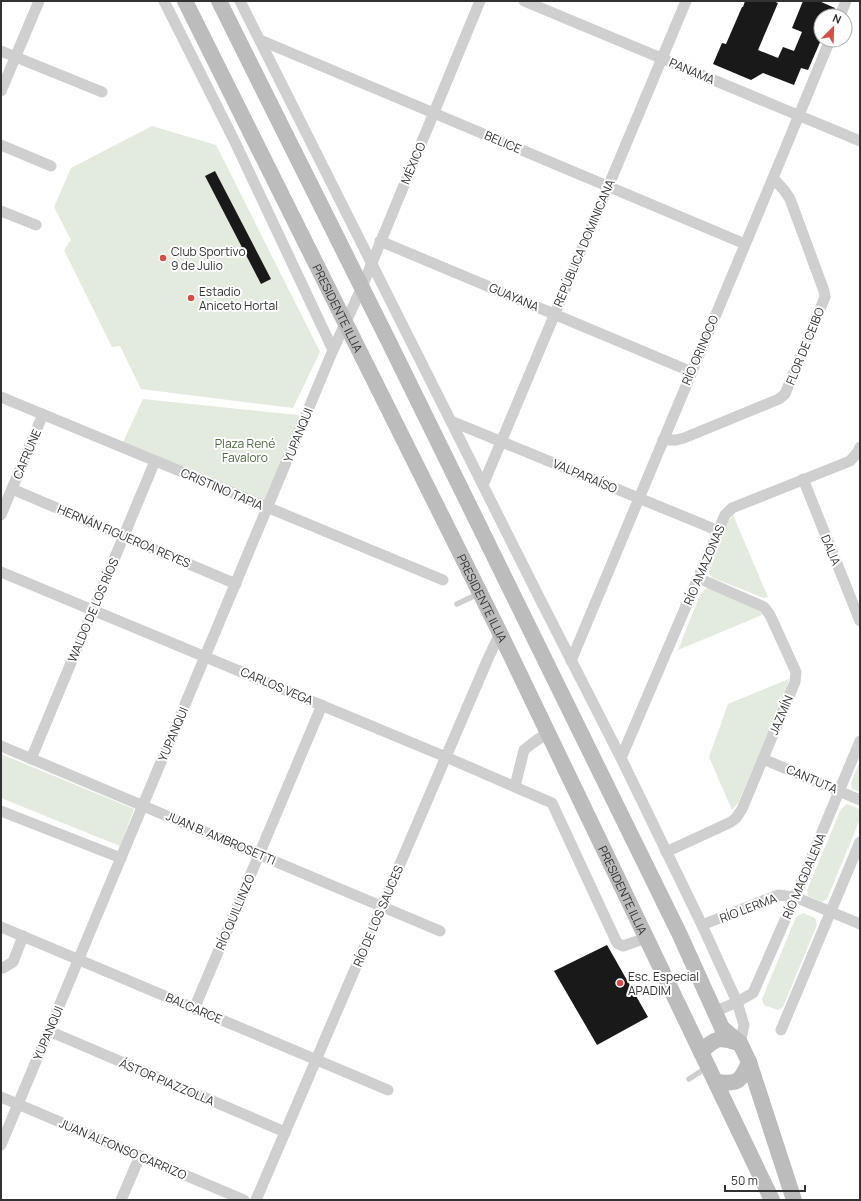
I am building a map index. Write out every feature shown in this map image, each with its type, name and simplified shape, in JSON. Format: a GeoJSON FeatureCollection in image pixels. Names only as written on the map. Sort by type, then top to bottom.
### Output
{"type":"FeatureCollection","features":[{"type":"Feature","properties":{"kind":"main road","name":"PRESIDENTE ILLIA"},"geometry":{"type":"LineString","coordinates":[[185,1],[500,633],[772,1200]]}},
{"type":"Feature","properties":{"kind":"main road"},"geometry":{"type":"LineString","coordinates":[[219,1],[362,287],[679,933],[714,1012],[722,1028],[740,1044],[749,1062],[794,1200]]}},
{"type":"Feature","properties":{"kind":"main road"},"geometry":{"type":"LineString","coordinates":[[700,1052],[711,1042],[720,1038],[740,1044]]}},
{"type":"Feature","properties":{"kind":"main road"},"geometry":{"type":"LineString","coordinates":[[716,1082],[727,1084],[736,1081],[742,1077],[749,1062]]}},
{"type":"Feature","properties":{"kind":"street"},"geometry":{"type":"LineString","coordinates":[[1,91],[39,1]]}},
{"type":"Feature","properties":{"kind":"street"},"geometry":{"type":"LineString","coordinates":[[164,1],[234,140],[333,350]]}},
{"type":"Feature","properties":{"kind":"street"},"geometry":{"type":"LineString","coordinates":[[240,1],[621,758],[702,925],[737,1002],[744,1025],[740,1044]]}},
{"type":"Feature","properties":{"kind":"street","name":"MÉXICO"},"geometry":{"type":"LineString","coordinates":[[345,324],[362,287],[371,262],[480,1]]}},
{"type":"Feature","properties":{"kind":"street","name":"PANAMA"},"geometry":{"type":"LineString","coordinates":[[524,1],[860,141]]}},
{"type":"Feature","properties":{"kind":"street","name":"REPÚBLICA DOMINICANA"},"geometry":{"type":"LineString","coordinates":[[483,485],[686,1]]}},
{"type":"Feature","properties":{"kind":"street","name":"BELICE"},"geometry":{"type":"LineString","coordinates":[[260,40],[745,244]]}},
{"type":"Feature","properties":{"kind":"street","name":"RÍO ORINOCO"},"geometry":{"type":"LineString","coordinates":[[571,661],[827,48]]}},
{"type":"Feature","properties":{"kind":"street"},"geometry":{"type":"LineString","coordinates":[[1,51],[102,92]]}},
{"type":"Feature","properties":{"kind":"street"},"geometry":{"type":"LineString","coordinates":[[234,140],[250,132]]}},
{"type":"Feature","properties":{"kind":"street"},"geometry":{"type":"LineString","coordinates":[[1,145],[51,166]]}},
{"type":"Feature","properties":{"kind":"street","name":"FLOR DE CEIBO"},"geometry":{"type":"LineString","coordinates":[[663,440],[676,440],[684,438],[779,399],[785,394],[825,297],[790,199],[773,178]]}},
{"type":"Feature","properties":{"kind":"street"},"geometry":{"type":"LineString","coordinates":[[1,211],[36,225]]}},
{"type":"Feature","properties":{"kind":"street","name":"GUAYANA"},"geometry":{"type":"LineString","coordinates":[[380,241],[692,372]]}},
{"type":"Feature","properties":{"kind":"street","name":"YUPANQUI"},"geometry":{"type":"LineString","coordinates":[[1,1145],[345,324]]}},
{"type":"Feature","properties":{"kind":"street","name":"CRISTINO TAPIA"},"geometry":{"type":"LineString","coordinates":[[1,397],[442,580]]}},
{"type":"Feature","properties":{"kind":"street","name":"CAFRUNE"},"geometry":{"type":"LineString","coordinates":[[1,515],[43,414]]}},
{"type":"Feature","properties":{"kind":"street","name":"VALPARAÍSO"},"geometry":{"type":"LineString","coordinates":[[451,421],[719,531]]}},
{"type":"Feature","properties":{"kind":"street","name":"RÍO AMAZONAS"},"geometry":{"type":"LineString","coordinates":[[621,758],[725,515],[732,508],[850,461],[859,451]]}},
{"type":"Feature","properties":{"kind":"street","name":"WALDO DE LOS RÍOS"},"geometry":{"type":"LineString","coordinates":[[30,759],[155,461]]}},
{"type":"Feature","properties":{"kind":"street","name":"DALIA"},"geometry":{"type":"LineString","coordinates":[[803,479],[860,622]]}},
{"type":"Feature","properties":{"kind":"street","name":"HERNÁN FIGUEROA REYES"},"geometry":{"type":"LineString","coordinates":[[12,489],[236,584]]}},
{"type":"Feature","properties":{"kind":"street","name":"CARLOS VEGA"},"geometry":{"type":"LineString","coordinates":[[1,572],[322,705],[552,803],[617,943],[623,946],[646,938]]}},
{"type":"Feature","properties":{"kind":"street","name":"JAZMÍN"},"geometry":{"type":"LineString","coordinates":[[666,852],[731,822],[736,818],[742,809],[795,682],[796,672],[770,615],[764,607],[698,578]]}},
{"type":"Feature","properties":{"kind":"street","name":"RÍO DE LOS SAUCES"},"geometry":{"type":"LineString","coordinates":[[256,1200],[500,633]]}},
{"type":"Feature","properties":{"kind":"street","name":"RÍO QUILLINZO"},"geometry":{"type":"LineString","coordinates":[[194,1008],[322,705]]}},
{"type":"Feature","properties":{"kind":"street"},"geometry":{"type":"LineString","coordinates":[[515,786],[524,750],[548,733]]}},
{"type":"Feature","properties":{"kind":"street","name":"RÍO MAGDALENA"},"geometry":{"type":"LineString","coordinates":[[714,1012],[753,993],[860,741]]}},
{"type":"Feature","properties":{"kind":"street","name":"JUAN B. AMBROSETTI"},"geometry":{"type":"LineString","coordinates":[[1,746],[440,930]]}},
{"type":"Feature","properties":{"kind":"street","name":"CANTUTA"},"geometry":{"type":"LineString","coordinates":[[763,759],[860,800]]}},
{"type":"Feature","properties":{"kind":"street"},"geometry":{"type":"LineString","coordinates":[[1,810],[121,858]]}},
{"type":"Feature","properties":{"kind":"street"},"geometry":{"type":"LineString","coordinates":[[781,1030],[860,842]]}},
{"type":"Feature","properties":{"kind":"street","name":"RÍO LERMA"},"geometry":{"type":"LineString","coordinates":[[702,925],[778,895],[795,897],[860,924]]}},
{"type":"Feature","properties":{"kind":"street","name":"BALCARCE"},"geometry":{"type":"LineString","coordinates":[[1,927],[388,1090]]}},
{"type":"Feature","properties":{"kind":"street"},"geometry":{"type":"LineString","coordinates":[[1,967],[3,968],[13,962],[23,936]]}},
{"type":"Feature","properties":{"kind":"street","name":"ÁSTOR PIAZZOLLA"},"geometry":{"type":"LineString","coordinates":[[49,1031],[285,1132]]}},
{"type":"Feature","properties":{"kind":"street","name":"JUAN ALFONSO CARRIZO"},"geometry":{"type":"LineString","coordinates":[[1,1097],[244,1200]]}},
{"type":"Feature","properties":{"kind":"street"},"geometry":{"type":"LineString","coordinates":[[121,1200],[140,1156]]}},
{"type":"Feature","properties":{"kind":"lane"},"geometry":{"type":"LineString","coordinates":[[457,604],[480,593]]}},
{"type":"Feature","properties":{"kind":"lane"},"geometry":{"type":"LineString","coordinates":[[689,1079],[708,1067]]}},
{"type":"Feature","properties":{"kind":"green space","name":"Estadio Aniceto Hortal"},"geometry":{"type":"Polygon","coordinates":[[[152,126],[216,145],[320,352],[293,408],[141,389],[120,346],[112,347],[64,250],[71,240],[54,207],[71,168],[152,126]]]}},
{"type":"Feature","properties":{"kind":"green space","name":"Plaza René Favaloro"},"geometry":{"type":"Polygon","coordinates":[[[143,399],[298,415],[303,417],[266,503],[123,442],[143,399]]]}},
{"type":"Feature","properties":{"kind":"green space"},"geometry":{"type":"Polygon","coordinates":[[[733,515],[768,597],[764,598],[713,578],[710,575],[709,571],[728,522],[733,515]]]}},
{"type":"Feature","properties":{"kind":"green space"},"geometry":{"type":"Polygon","coordinates":[[[709,588],[758,607],[762,615],[678,650],[700,595],[705,589],[709,588]]]}},
{"type":"Feature","properties":{"kind":"green space"},"geometry":{"type":"Polygon","coordinates":[[[789,679],[786,691],[738,803],[732,810],[709,757],[728,704],[789,679]]]}},
{"type":"Feature","properties":{"kind":"green space"},"geometry":{"type":"Polygon","coordinates":[[[1,754],[134,809],[120,846],[1,798],[1,754]]]}},
{"type":"Feature","properties":{"kind":"green space"},"geometry":{"type":"Polygon","coordinates":[[[860,761],[860,792],[852,789],[851,783],[860,761]]]}},
{"type":"Feature","properties":{"kind":"green space"},"geometry":{"type":"Polygon","coordinates":[[[847,804],[859,809],[860,819],[827,899],[822,902],[808,896],[807,890],[841,809],[847,804]]]}},
{"type":"Feature","properties":{"kind":"green space"},"geometry":{"type":"Polygon","coordinates":[[[803,913],[815,918],[817,925],[783,1007],[778,1010],[764,1005],[762,999],[796,917],[803,913]]]}},
{"type":"Feature","properties":{"kind":"building"},"geometry":{"type":"Polygon","coordinates":[[[745,1],[773,1],[778,3],[758,50],[778,58],[783,47],[794,51],[802,32],[792,28],[803,1],[819,1],[835,8],[813,8],[813,48],[818,48],[808,70],[801,68],[794,85],[763,73],[751,80],[713,64],[722,43],[726,44],[745,1]]]}},
{"type":"Feature","properties":{"kind":"building"},"geometry":{"type":"Polygon","coordinates":[[[215,171],[271,279],[261,284],[205,176],[215,171]]]}},
{"type":"Feature","properties":{"kind":"building","name":"Esc. Especial APADIM"},"geometry":{"type":"Polygon","coordinates":[[[607,945],[648,1017],[597,1045],[554,971],[607,945]]]}},
{"type":"Feature","properties":{"kind":"place","name":"Club Sportivo 9 de Julio"},"geometry":{"type":"Point","coordinates":[163,258]}},
{"type":"Feature","properties":{"kind":"place","name":"Estadio Aniceto Hortal"},"geometry":{"type":"Point","coordinates":[191,298]}},
{"type":"Feature","properties":{"kind":"place","name":"Esc. Especial APADIM"},"geometry":{"type":"Point","coordinates":[620,983]}}]}
